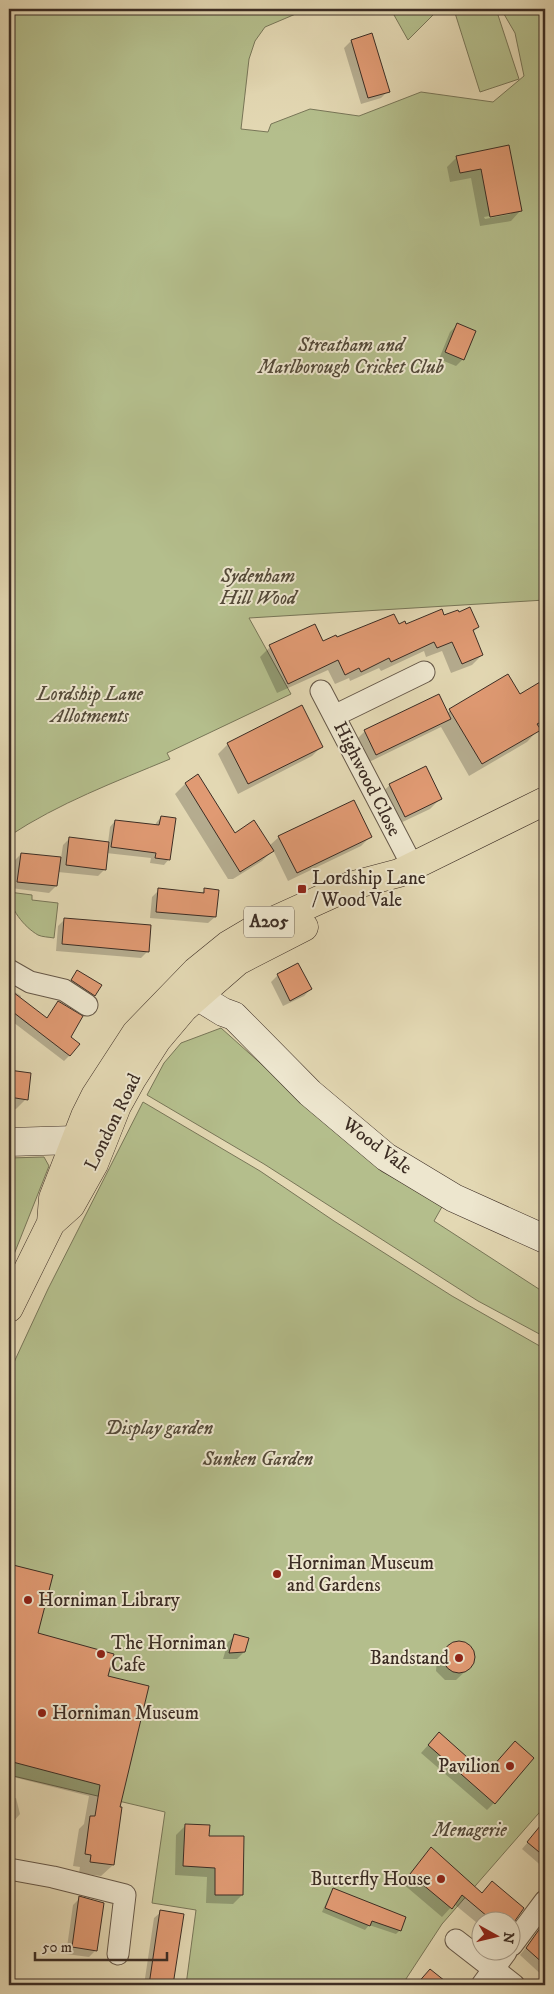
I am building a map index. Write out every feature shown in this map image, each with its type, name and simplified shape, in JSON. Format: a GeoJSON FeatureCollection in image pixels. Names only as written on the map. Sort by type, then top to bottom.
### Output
{"type":"FeatureCollection","features":[{"type":"Feature","properties":{"kind":"highway","name":"A205"},"geometry":{"type":"LineString","coordinates":[[406,870],[545,801]]}},
{"type":"Feature","properties":{"kind":"highway","name":"London Road"},"geometry":{"type":"LineString","coordinates":[[52,1223],[54,1198],[75,1140],[95,1096],[136,1034],[203,983],[238,961],[360,900],[406,870]]}},
{"type":"Feature","properties":{"kind":"highway","name":"London Road"},"geometry":{"type":"LineString","coordinates":[[9,1308],[52,1223],[71,1205],[94,1164],[118,1106],[157,1040],[203,983]]}},
{"type":"Feature","properties":{"kind":"street"},"geometry":{"type":"LineString","coordinates":[[334,716],[424,672]]}},
{"type":"Feature","properties":{"kind":"street","name":"Highwood Close"},"geometry":{"type":"LineString","coordinates":[[321,691],[406,870]]}},
{"type":"Feature","properties":{"kind":"street"},"geometry":{"type":"LineString","coordinates":[[9,970],[30,982],[64,990],[87,1005]]}},
{"type":"Feature","properties":{"kind":"street","name":"Wood Vale"},"geometry":{"type":"LineString","coordinates":[[203,983],[233,1004],[234,1016],[310,1093],[386,1157],[454,1198],[545,1239]]}},
{"type":"Feature","properties":{"kind":"street"},"geometry":{"type":"LineString","coordinates":[[9,1142],[75,1140],[104,1126],[118,1106]]}},
{"type":"Feature","properties":{"kind":"street"},"geometry":{"type":"LineString","coordinates":[[9,1869],[53,1877],[125,1895],[118,1954]]}},
{"type":"Feature","properties":{"kind":"street"},"geometry":{"type":"LineString","coordinates":[[522,1932],[545,1901]]}},
{"type":"Feature","properties":{"kind":"street"},"geometry":{"type":"LineString","coordinates":[[456,1940],[488,1977],[514,1985]]}},
{"type":"Feature","properties":{"kind":"street"},"geometry":{"type":"LineString","coordinates":[[488,1977],[499,1962]]}},
{"type":"Feature","properties":{"kind":"green space"},"geometry":{"type":"Polygon","coordinates":[[[9,9],[344,9],[305,10],[265,27],[255,41],[249,59],[241,129],[268,132],[271,124],[310,109],[359,116],[421,92],[493,102],[524,76],[515,33],[501,9],[545,9],[545,600],[249,618],[291,694],[167,753],[170,759],[67,803],[9,836],[9,9]]]}},
{"type":"Feature","properties":{"kind":"green space"},"geometry":{"type":"Polygon","coordinates":[[[397,9],[448,9],[435,13],[408,40],[394,15],[397,9]]]}},
{"type":"Feature","properties":{"kind":"green space"},"geometry":{"type":"Polygon","coordinates":[[[468,9],[496,9],[519,79],[480,92],[455,13],[468,9]]]}},
{"type":"Feature","properties":{"kind":"green space"},"geometry":{"type":"Polygon","coordinates":[[[9,892],[32,895],[32,900],[58,903],[54,938],[38,935],[28,927],[14,911],[9,892]]]}},
{"type":"Feature","properties":{"kind":"green space"},"geometry":{"type":"Polygon","coordinates":[[[221,1028],[381,1171],[443,1205],[434,1221],[545,1293],[545,1337],[478,1301],[264,1164],[147,1095],[164,1063],[181,1043],[221,1028]]]}},
{"type":"Feature","properties":{"kind":"green space","name":"Horniman Museum and Gardens"},"geometry":{"type":"Polygon","coordinates":[[[143,1102],[260,1171],[334,1221],[452,1296],[545,1349],[545,1806],[442,1924],[402,1985],[186,1985],[196,1910],[152,1903],[165,1812],[9,1775],[9,1373],[48,1289],[143,1102]]]}},
{"type":"Feature","properties":{"kind":"green space"},"geometry":{"type":"Polygon","coordinates":[[[44,1157],[49,1166],[9,1267],[9,1158],[44,1157]]]}},
{"type":"Feature","properties":{"kind":"building"},"geometry":{"type":"Polygon","coordinates":[[[372,33],[390,92],[368,98],[351,40],[372,33]]]}},
{"type":"Feature","properties":{"kind":"building"},"geometry":{"type":"Polygon","coordinates":[[[509,145],[522,211],[490,217],[481,169],[460,173],[456,156],[509,145]]]}},
{"type":"Feature","properties":{"kind":"building"},"geometry":{"type":"Polygon","coordinates":[[[457,323],[476,331],[464,360],[445,352],[457,323]]]}},
{"type":"Feature","properties":{"kind":"building"},"geometry":{"type":"Polygon","coordinates":[[[470,607],[479,627],[473,630],[483,655],[462,664],[452,642],[437,648],[434,642],[391,662],[389,658],[361,672],[359,668],[345,675],[338,660],[288,684],[269,645],[315,624],[323,641],[394,614],[399,624],[405,621],[406,624],[442,609],[444,615],[458,610],[459,612],[470,607]]]}},
{"type":"Feature","properties":{"kind":"building"},"geometry":{"type":"Polygon","coordinates":[[[508,674],[520,694],[545,679],[545,720],[537,724],[541,730],[482,764],[449,709],[508,674]]]}},
{"type":"Feature","properties":{"kind":"building"},"geometry":{"type":"Polygon","coordinates":[[[439,694],[451,719],[376,755],[364,730],[439,694]]]}},
{"type":"Feature","properties":{"kind":"building"},"geometry":{"type":"Polygon","coordinates":[[[302,705],[323,747],[248,784],[227,743],[302,705]]]}},
{"type":"Feature","properties":{"kind":"building"},"geometry":{"type":"Polygon","coordinates":[[[426,766],[442,799],[405,817],[389,784],[426,766]]]}},
{"type":"Feature","properties":{"kind":"building"},"geometry":{"type":"Polygon","coordinates":[[[198,774],[235,833],[254,820],[274,851],[240,872],[185,783],[198,774]]]}},
{"type":"Feature","properties":{"kind":"building"},"geometry":{"type":"Polygon","coordinates":[[[354,800],[372,837],[297,873],[278,836],[354,800]]]}},
{"type":"Feature","properties":{"kind":"building"},"geometry":{"type":"Polygon","coordinates":[[[161,816],[176,818],[170,860],[155,858],[156,853],[111,847],[115,820],[159,825],[161,816]]]}},
{"type":"Feature","properties":{"kind":"building"},"geometry":{"type":"Polygon","coordinates":[[[69,837],[109,842],[106,870],[66,865],[69,837]]]}},
{"type":"Feature","properties":{"kind":"building"},"geometry":{"type":"Polygon","coordinates":[[[21,853],[61,857],[57,886],[17,882],[21,853]]]}},
{"type":"Feature","properties":{"kind":"building"},"geometry":{"type":"Polygon","coordinates":[[[158,888],[204,893],[204,888],[219,890],[216,917],[156,912],[158,888]]]}},
{"type":"Feature","properties":{"kind":"building"},"geometry":{"type":"Polygon","coordinates":[[[64,918],[151,925],[149,952],[62,944],[64,918]]]}},
{"type":"Feature","properties":{"kind":"building"},"geometry":{"type":"Polygon","coordinates":[[[298,963],[312,989],[290,1001],[277,974],[298,963]]]}},
{"type":"Feature","properties":{"kind":"building"},"geometry":{"type":"Polygon","coordinates":[[[77,970],[102,985],[95,996],[71,980],[77,970]]]}},
{"type":"Feature","properties":{"kind":"building"},"geometry":{"type":"Polygon","coordinates":[[[9,989],[47,1018],[58,1001],[83,1016],[71,1037],[80,1044],[70,1056],[9,1009],[9,989]]]}},
{"type":"Feature","properties":{"kind":"building"},"geometry":{"type":"Polygon","coordinates":[[[9,1070],[31,1073],[28,1100],[9,1097],[9,1070]]]}},
{"type":"Feature","properties":{"kind":"building","name":"Horniman Museum"},"geometry":{"type":"Polygon","coordinates":[[[9,1564],[53,1575],[38,1633],[114,1654],[108,1676],[149,1686],[120,1807],[122,1807],[114,1865],[90,1862],[91,1855],[85,1854],[90,1816],[95,1816],[100,1785],[9,1761],[9,1564]]]}},
{"type":"Feature","properties":{"kind":"building"},"geometry":{"type":"Polygon","coordinates":[[[234,1634],[249,1638],[245,1652],[229,1653],[234,1634]]]}},
{"type":"Feature","properties":{"kind":"building","name":"Bandstand"},"geometry":{"type":"Polygon","coordinates":[[[459,1641],[465,1642],[470,1646],[474,1651],[474,1663],[470,1668],[465,1672],[459,1673],[453,1672],[448,1668],[444,1663],[443,1657],[444,1651],[448,1646],[453,1642],[459,1641]]]}},
{"type":"Feature","properties":{"kind":"building"},"geometry":{"type":"Polygon","coordinates":[[[439,1732],[486,1774],[515,1741],[534,1758],[495,1804],[428,1745],[439,1732]]]}},
{"type":"Feature","properties":{"kind":"building"},"geometry":{"type":"Polygon","coordinates":[[[545,1820],[545,1857],[527,1842],[545,1820]]]}},
{"type":"Feature","properties":{"kind":"building"},"geometry":{"type":"Polygon","coordinates":[[[185,1824],[210,1825],[209,1836],[244,1836],[243,1895],[215,1895],[215,1868],[183,1866],[185,1824]]]}},
{"type":"Feature","properties":{"kind":"building","name":"Butterfly House"},"geometry":{"type":"Polygon","coordinates":[[[431,1847],[482,1893],[492,1881],[524,1908],[521,1912],[482,1912],[462,1895],[452,1909],[410,1874],[431,1847]]]}},
{"type":"Feature","properties":{"kind":"building"},"geometry":{"type":"Polygon","coordinates":[[[333,1888],[406,1917],[401,1931],[372,1921],[370,1926],[325,1908],[333,1888]]]}},
{"type":"Feature","properties":{"kind":"building"},"geometry":{"type":"Polygon","coordinates":[[[79,1896],[104,1903],[97,1951],[72,1947],[79,1896]]]}},
{"type":"Feature","properties":{"kind":"building"},"geometry":{"type":"Polygon","coordinates":[[[160,1910],[184,1914],[173,1985],[149,1985],[160,1910]]]}},
{"type":"Feature","properties":{"kind":"building"},"geometry":{"type":"Polygon","coordinates":[[[543,1924],[545,1926],[545,1965],[526,1948],[543,1924]]]}},
{"type":"Feature","properties":{"kind":"building"},"geometry":{"type":"Polygon","coordinates":[[[430,1969],[450,1985],[416,1985],[430,1969]]]}},
{"type":"Feature","properties":{"kind":"place","name":"Lordship Lane / Wood Vale"},"geometry":{"type":"Point","coordinates":[302,889]}},
{"type":"Feature","properties":{"kind":"place","name":"Horniman Museum and Gardens"},"geometry":{"type":"Point","coordinates":[277,1574]}},
{"type":"Feature","properties":{"kind":"place","name":"Horniman Library"},"geometry":{"type":"Point","coordinates":[28,1600]}},
{"type":"Feature","properties":{"kind":"place","name":"The Horniman Cafe"},"geometry":{"type":"Point","coordinates":[101,1654]}},
{"type":"Feature","properties":{"kind":"place","name":"Bandstand"},"geometry":{"type":"Point","coordinates":[459,1658]}},
{"type":"Feature","properties":{"kind":"place","name":"Horniman Museum"},"geometry":{"type":"Point","coordinates":[42,1713]}},
{"type":"Feature","properties":{"kind":"place","name":"Pavilion"},"geometry":{"type":"Point","coordinates":[510,1766]}},
{"type":"Feature","properties":{"kind":"place","name":"Butterfly House"},"geometry":{"type":"Point","coordinates":[441,1879]}},
{"type":"Feature","properties":{"kind":"park label","name":"Streatham and Marlborough Cricket Club"},"geometry":{"type":"Point","coordinates":[351,356]}},
{"type":"Feature","properties":{"kind":"park label","name":"Sydenham Hill Wood"},"geometry":{"type":"Point","coordinates":[258,587]}},
{"type":"Feature","properties":{"kind":"park label","name":"Lordship Lane Allotments"},"geometry":{"type":"Point","coordinates":[90,705]}},
{"type":"Feature","properties":{"kind":"park label","name":"Display garden"},"geometry":{"type":"Point","coordinates":[159,1428]}},
{"type":"Feature","properties":{"kind":"park label","name":"Sunken Garden"},"geometry":{"type":"Point","coordinates":[258,1459]}},
{"type":"Feature","properties":{"kind":"park label","name":"Menagerie"},"geometry":{"type":"Point","coordinates":[470,1830]}}]}
